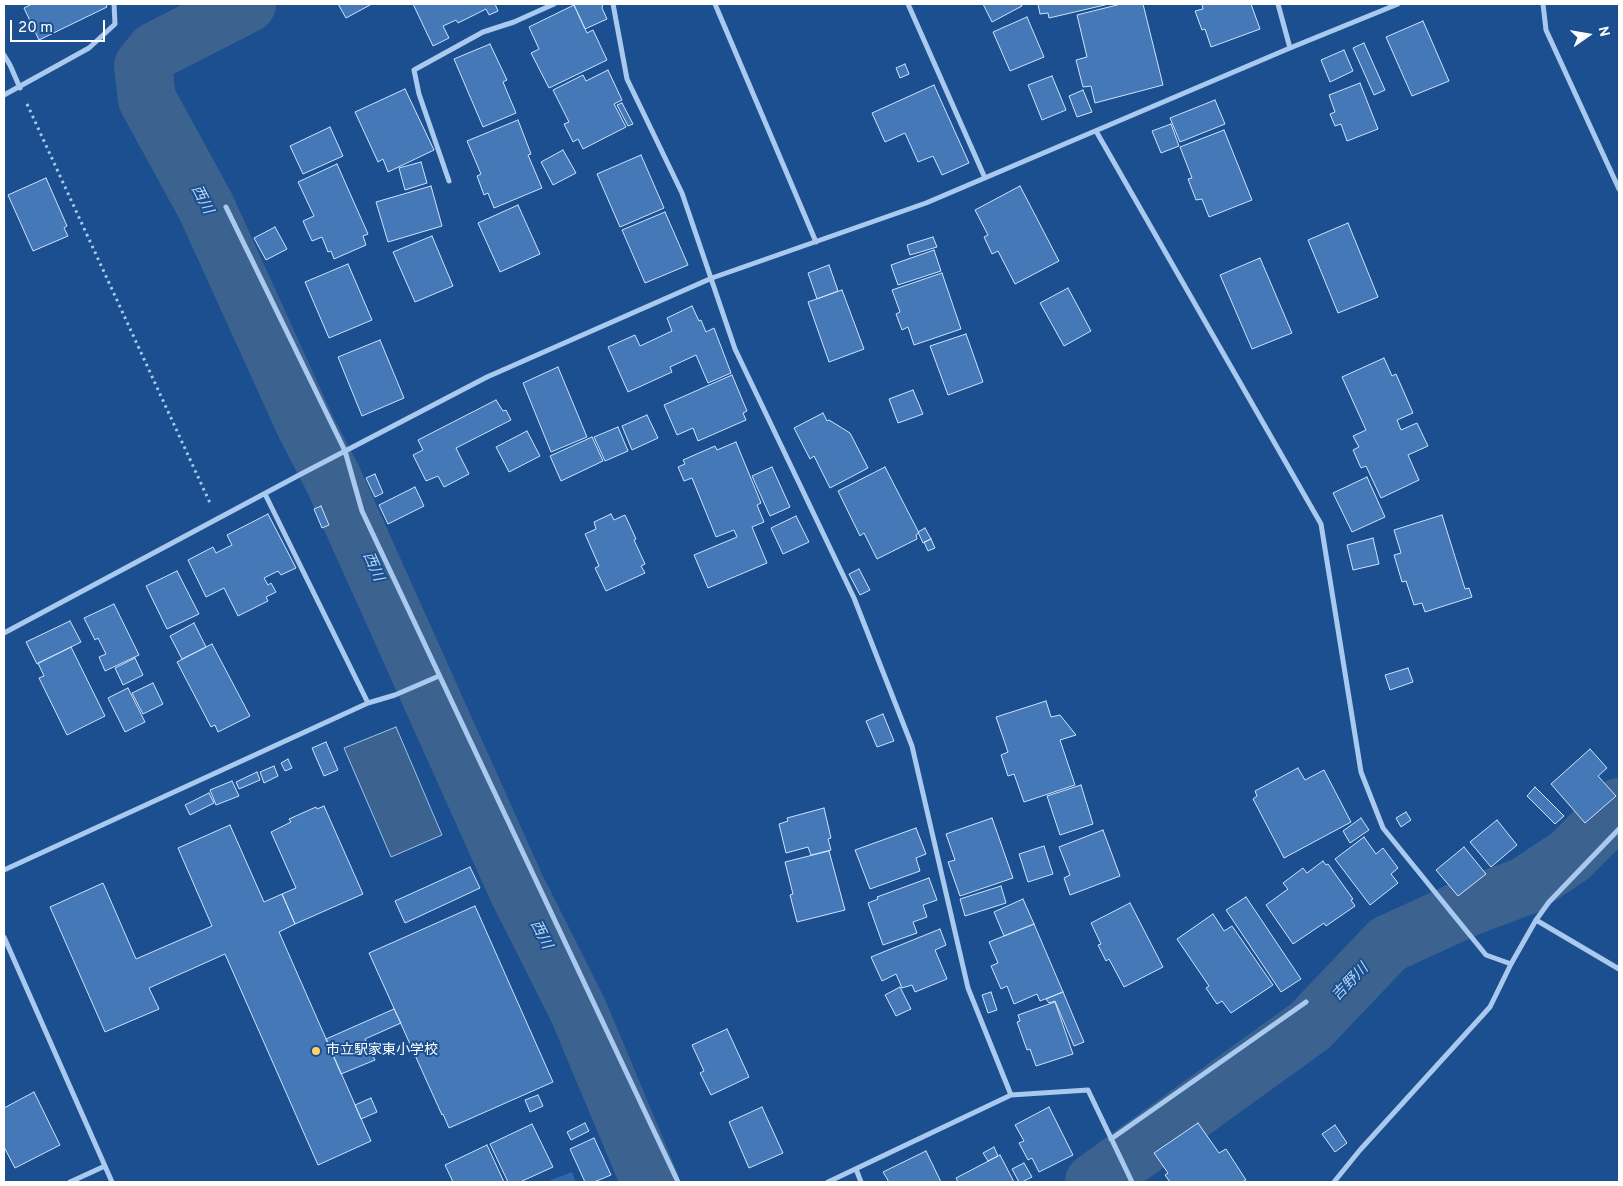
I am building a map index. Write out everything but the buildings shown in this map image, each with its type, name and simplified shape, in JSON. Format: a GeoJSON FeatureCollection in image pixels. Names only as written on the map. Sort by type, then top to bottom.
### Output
{"type":"FeatureCollection","features":[{"type":"Feature","properties":{"kind":"street"},"geometry":{"type":"LineString","coordinates":[[4,95],[20,88],[89,48],[115,24],[114,4]]}},
{"type":"Feature","properties":{"kind":"street"},"geometry":{"type":"LineString","coordinates":[[449,181],[418,94],[414,70],[483,32],[514,22],[554,4]]}},
{"type":"Feature","properties":{"kind":"street"},"geometry":{"type":"LineString","coordinates":[[613,4],[627,79],[682,192],[735,350],[854,598],[912,746],[968,988],[1011,1095]]}},
{"type":"Feature","properties":{"kind":"street"},"geometry":{"type":"LineString","coordinates":[[715,4],[816,242]]}},
{"type":"Feature","properties":{"kind":"street"},"geometry":{"type":"LineString","coordinates":[[908,4],[985,178]]}},
{"type":"Feature","properties":{"kind":"street"},"geometry":{"type":"LineString","coordinates":[[1278,4],[1290,48]]}},
{"type":"Feature","properties":{"kind":"street"},"geometry":{"type":"LineString","coordinates":[[4,633],[487,377],[712,278],[926,203],[1398,4]]}},
{"type":"Feature","properties":{"kind":"street"},"geometry":{"type":"LineString","coordinates":[[1542,4],[1546,30],[1619,189]]}},
{"type":"Feature","properties":{"kind":"street"},"geometry":{"type":"LineString","coordinates":[[4,55],[20,88]]}},
{"type":"Feature","properties":{"kind":"street"},"geometry":{"type":"LineString","coordinates":[[1096,131],[1321,524],[1361,772],[1383,828],[1486,956],[1511,964]]}},
{"type":"Feature","properties":{"kind":"street"},"geometry":{"type":"LineString","coordinates":[[226,207],[345,451],[362,511],[678,1182]]}},
{"type":"Feature","properties":{"kind":"street"},"geometry":{"type":"LineString","coordinates":[[265,494],[368,703]]}},
{"type":"Feature","properties":{"kind":"street"},"geometry":{"type":"LineString","coordinates":[[4,870],[368,703],[395,695],[439,676]]}},
{"type":"Feature","properties":{"kind":"street"},"geometry":{"type":"LineString","coordinates":[[1334,1182],[1360,1150],[1490,1007],[1511,964],[1536,920],[1550,902],[1619,829]]}},
{"type":"Feature","properties":{"kind":"street"},"geometry":{"type":"LineString","coordinates":[[1536,920],[1619,969]]}},
{"type":"Feature","properties":{"kind":"street"},"geometry":{"type":"LineString","coordinates":[[4,937],[112,1182]]}},
{"type":"Feature","properties":{"kind":"street"},"geometry":{"type":"LineString","coordinates":[[1111,1139],[1306,1002]]}},
{"type":"Feature","properties":{"kind":"street"},"geometry":{"type":"LineString","coordinates":[[828,1182],[1011,1095],[1088,1090],[1132,1182]]}},
{"type":"Feature","properties":{"kind":"street"},"geometry":{"type":"LineString","coordinates":[[70,1182],[105,1166]]}},
{"type":"Feature","properties":{"kind":"street"},"geometry":{"type":"LineString","coordinates":[[856,1169],[862,1182]]}},
{"type":"Feature","properties":{"kind":"path"},"geometry":{"type":"LineString","coordinates":[[20,88],[217,519]]}},
{"type":"Feature","properties":{"kind":"shaded area"},"geometry":{"type":"Polygon","coordinates":[[[396,727],[442,835],[391,857],[344,748],[396,727]]]}},
{"type":"Feature","properties":{"kind":"shaded area"},"geometry":{"type":"Polygon","coordinates":[[[572,1172],[576,1182],[546,1182],[572,1172]]]}},
{"type":"Feature","properties":{"kind":"waterway","name":"西川"},"geometry":{"type":"LineString","coordinates":[[247,4],[155,51],[143,66],[147,99],[206,207],[306,427],[333,479],[517,889],[578,1010],[650,1182]]}},
{"type":"Feature","properties":{"kind":"waterway","name":"吉野川"},"geometry":{"type":"LineString","coordinates":[[1094,1182],[1310,1026],[1388,944],[1469,907],[1525,886],[1570,856],[1619,807]]}},
{"type":"Feature","properties":{"kind":"place","name":"市立駅家東小学校"},"geometry":{"type":"Point","coordinates":[316,1051]}}]}
